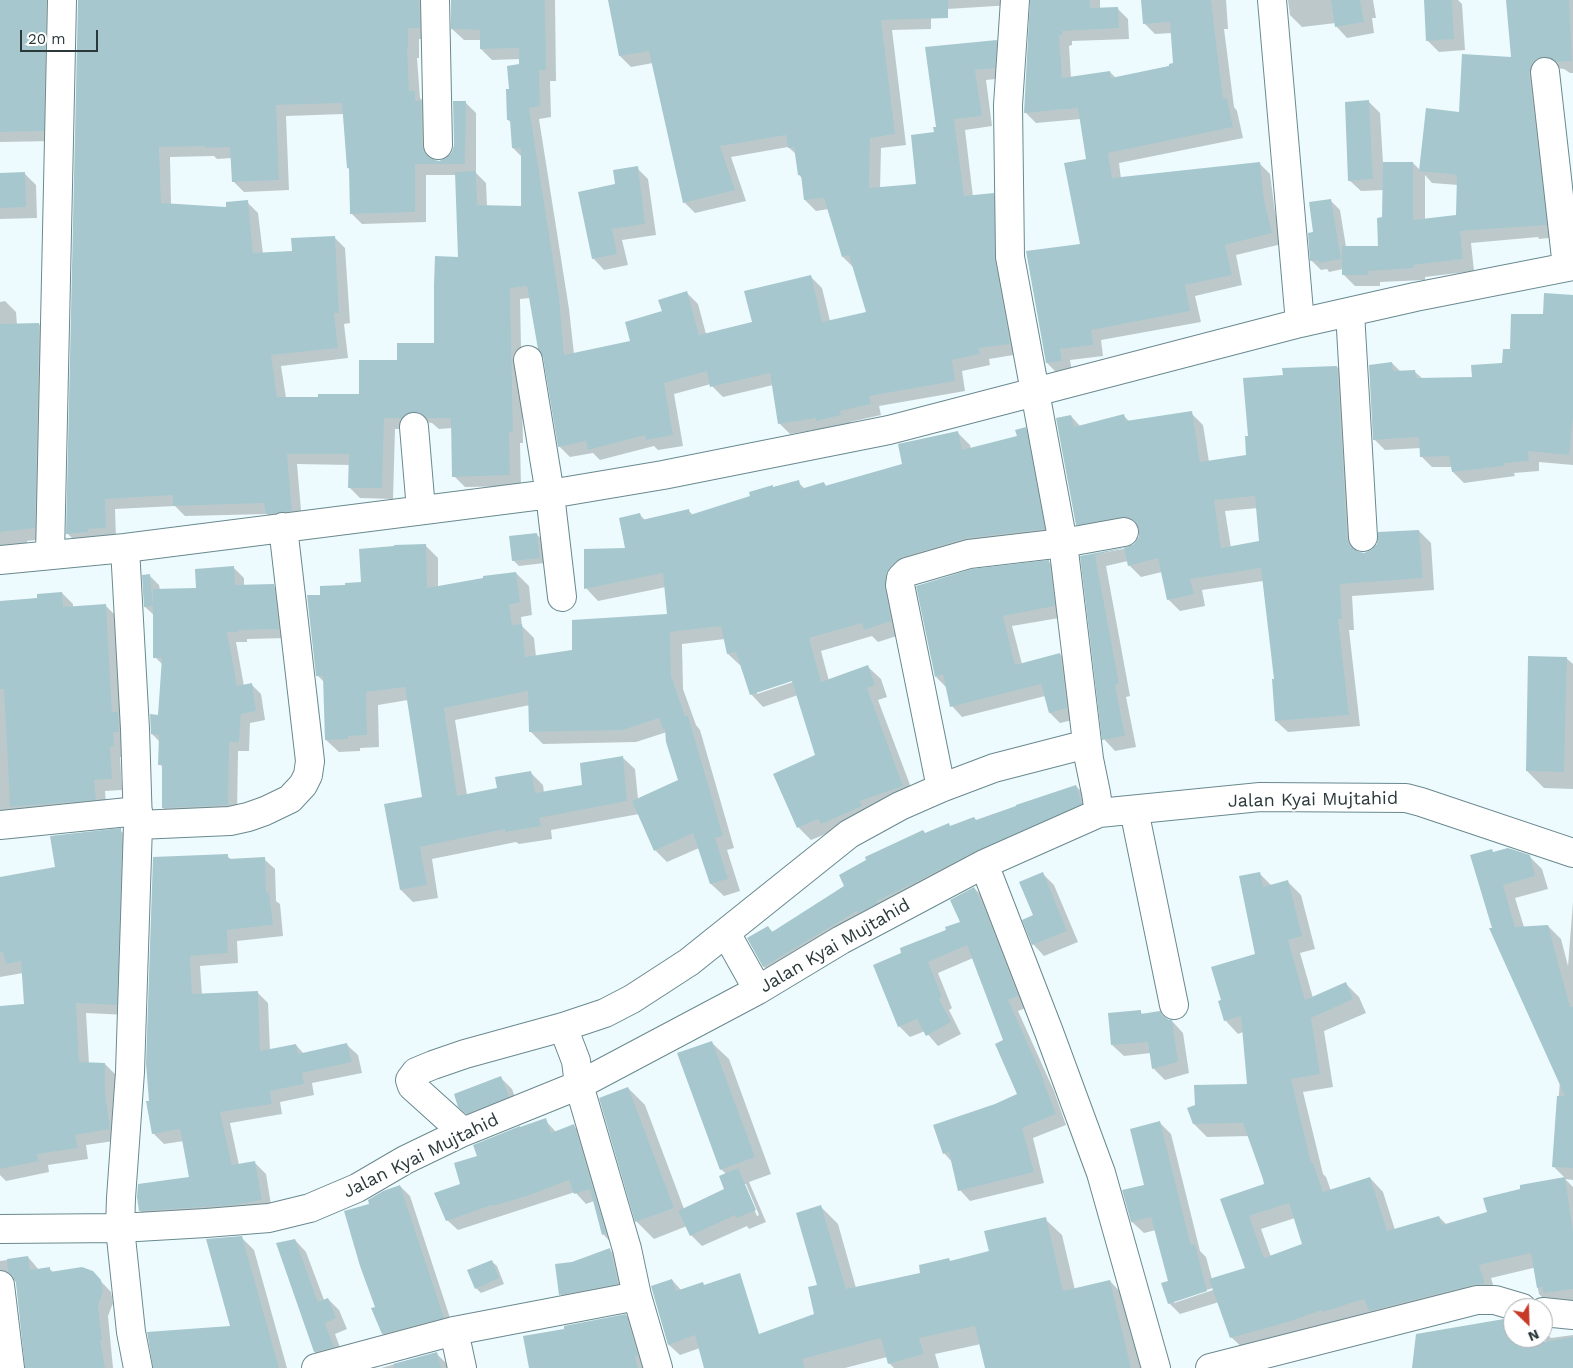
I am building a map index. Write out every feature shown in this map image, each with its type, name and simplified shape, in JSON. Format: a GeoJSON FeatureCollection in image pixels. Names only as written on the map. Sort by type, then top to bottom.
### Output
{"type":"FeatureCollection","features":[{"type":"Feature","properties":{"kind":"street"},"geometry":{"type":"LineString","coordinates":[[50,555],[62,0]]}},
{"type":"Feature","properties":{"kind":"street"},"geometry":{"type":"LineString","coordinates":[[435,0],[438,145]]}},
{"type":"Feature","properties":{"kind":"street"},"geometry":{"type":"LineString","coordinates":[[1015,0],[1008,105],[1010,257],[1063,543],[1088,752],[1098,803]]}},
{"type":"Feature","properties":{"kind":"street"},"geometry":{"type":"LineString","coordinates":[[1272,0],[1300,323]]}},
{"type":"Feature","properties":{"kind":"street"},"geometry":{"type":"LineString","coordinates":[[0,560],[125,548],[550,494],[664,475],[889,430],[1300,323],[1415,297],[1570,267],[1545,72]]}},
{"type":"Feature","properties":{"kind":"street"},"geometry":{"type":"LineString","coordinates":[[1350,312],[1363,537]]}},
{"type":"Feature","properties":{"kind":"street"},"geometry":{"type":"LineString","coordinates":[[528,360],[550,494],[562,597]]}},
{"type":"Feature","properties":{"kind":"street"},"geometry":{"type":"LineString","coordinates":[[414,427],[421,510]]}},
{"type":"Feature","properties":{"kind":"street"},"geometry":{"type":"LineString","coordinates":[[0,826],[138,818],[230,820],[248,817],[290,799],[303,785],[308,775],[310,761],[283,527]]}},
{"type":"Feature","properties":{"kind":"street"},"geometry":{"type":"LineString","coordinates":[[941,788],[900,585],[901,578],[907,572],[969,554],[1063,543],[1124,532]]}},
{"type":"Feature","properties":{"kind":"street"},"geometry":{"type":"LineString","coordinates":[[125,548],[138,818],[130,1063],[120,1228],[131,1332],[138,1368]]}},
{"type":"Feature","properties":{"kind":"street"},"geometry":{"type":"LineString","coordinates":[[457,1125],[410,1082],[411,1077],[416,1072],[465,1054],[564,1030],[632,1000],[729,938],[849,834],[900,806],[994,768],[1088,752]]}},
{"type":"Feature","properties":{"kind":"street","name":"Jalan Kyai Mujtahid"},"geometry":{"type":"LineString","coordinates":[[0,1229],[120,1228],[269,1218],[310,1208],[357,1188],[405,1160],[457,1125],[577,1073],[841,940],[1098,803],[1134,810],[1260,797],[1406,798],[1573,853]]}},
{"type":"Feature","properties":{"kind":"street"},"geometry":{"type":"LineString","coordinates":[[1134,810],[1174,1005]]}},
{"type":"Feature","properties":{"kind":"street"},"geometry":{"type":"LineString","coordinates":[[984,864],[1101,1173],[1156,1368]]}},
{"type":"Feature","properties":{"kind":"street"},"geometry":{"type":"LineString","coordinates":[[729,938],[754,983]]}},
{"type":"Feature","properties":{"kind":"street"},"geometry":{"type":"LineString","coordinates":[[564,1030],[627,1249],[637,1296],[658,1368]]}},
{"type":"Feature","properties":{"kind":"street"},"geometry":{"type":"LineString","coordinates":[[0,1285],[10,1368]]}},
{"type":"Feature","properties":{"kind":"street"},"geometry":{"type":"LineString","coordinates":[[316,1368],[454,1331],[637,1296]]}},
{"type":"Feature","properties":{"kind":"street"},"geometry":{"type":"LineString","coordinates":[[1210,1368],[1477,1300],[1495,1300],[1503,1302]]}},
{"type":"Feature","properties":{"kind":"street"},"geometry":{"type":"LineString","coordinates":[[1553,1313],[1573,1314]]}},
{"type":"Feature","properties":{"kind":"street"},"geometry":{"type":"LineString","coordinates":[[454,1331],[462,1368]]}},
{"type":"Feature","properties":{"kind":"building"},"geometry":{"type":"Polygon","coordinates":[[[0,0],[46,0],[44,131],[0,132],[0,0]]]}},
{"type":"Feature","properties":{"kind":"building"},"geometry":{"type":"Polygon","coordinates":[[[78,0],[419,0],[420,28],[408,28],[407,47],[409,91],[415,91],[415,101],[421,101],[422,146],[425,153],[431,159],[439,161],[446,158],[452,152],[454,145],[453,101],[466,101],[465,164],[415,164],[415,212],[350,214],[349,168],[347,168],[342,103],[276,105],[279,180],[232,182],[230,147],[159,147],[161,203],[226,207],[226,202],[248,200],[253,253],[292,251],[291,238],[335,236],[339,313],[334,313],[338,348],[271,355],[277,397],[359,394],[359,360],[397,360],[397,343],[434,343],[435,256],[458,257],[455,172],[476,171],[477,205],[521,206],[521,148],[512,148],[510,120],[507,120],[506,89],[509,89],[507,66],[519,64],[519,48],[480,49],[480,30],[451,29],[451,0],[545,0],[546,70],[539,70],[540,106],[529,108],[559,297],[564,355],[630,341],[625,322],[662,311],[658,300],[687,291],[699,335],[752,322],[744,291],[811,275],[822,322],[866,312],[849,255],[842,257],[824,198],[804,200],[801,175],[798,175],[794,147],[788,148],[786,135],[720,146],[735,190],[683,203],[649,51],[619,56],[608,0],[948,0],[948,18],[881,20],[895,134],[870,138],[869,188],[916,184],[911,135],[934,132],[933,127],[936,127],[925,47],[997,40],[995,68],[975,70],[982,116],[954,119],[964,196],[994,193],[995,260],[1010,344],[979,348],[980,354],[952,360],[955,381],[869,396],[871,404],[840,411],[841,415],[816,421],[816,418],[778,424],[770,373],[710,387],[707,371],[664,383],[673,435],[646,440],[645,435],[588,450],[586,441],[558,447],[543,357],[538,349],[527,286],[510,288],[513,432],[509,432],[510,475],[452,477],[451,418],[427,418],[420,413],[412,412],[402,418],[384,418],[382,488],[348,488],[349,454],[287,454],[292,511],[266,514],[264,503],[173,506],[173,495],[105,499],[106,528],[88,529],[88,532],[66,534],[78,0]]]}},
{"type":"Feature","properties":{"kind":"building"},"geometry":{"type":"Polygon","coordinates":[[[1030,0],[1090,0],[1090,8],[1118,7],[1119,28],[1062,31],[1062,35],[1059,35],[1062,78],[1110,71],[1111,78],[1169,66],[1169,64],[1173,63],[1170,22],[1143,24],[1141,0],[1211,0],[1223,99],[1227,98],[1233,127],[1108,153],[1112,178],[1260,162],[1264,200],[1272,233],[1225,245],[1232,275],[1185,285],[1190,311],[1091,330],[1093,345],[1060,349],[1062,361],[1046,363],[1026,251],[1080,244],[1064,163],[1086,159],[1078,108],[1024,113],[1030,0]]]}},
{"type":"Feature","properties":{"kind":"building"},"geometry":{"type":"Polygon","coordinates":[[[1331,0],[1360,0],[1364,22],[1335,27],[1331,0]]]}},
{"type":"Feature","properties":{"kind":"building"},"geometry":{"type":"Polygon","coordinates":[[[1424,0],[1452,0],[1454,39],[1426,41],[1424,0]]]}},
{"type":"Feature","properties":{"kind":"building"},"geometry":{"type":"Polygon","coordinates":[[[1506,0],[1569,0],[1572,61],[1557,62],[1551,58],[1543,57],[1536,59],[1531,65],[1529,73],[1547,225],[1460,231],[1463,259],[1413,265],[1414,268],[1368,271],[1368,275],[1342,275],[1342,246],[1378,246],[1377,218],[1382,217],[1383,162],[1413,162],[1413,220],[1456,215],[1457,175],[1419,171],[1426,108],[1459,112],[1462,54],[1511,57],[1506,0]]]}},
{"type":"Feature","properties":{"kind":"building"},"geometry":{"type":"Polygon","coordinates":[[[1369,100],[1373,179],[1348,181],[1345,102],[1369,100]]]}},
{"type":"Feature","properties":{"kind":"building"},"geometry":{"type":"Polygon","coordinates":[[[638,166],[645,224],[612,229],[617,254],[592,259],[578,192],[615,184],[613,170],[638,166]]]}},
{"type":"Feature","properties":{"kind":"building"},"geometry":{"type":"Polygon","coordinates":[[[25,172],[26,207],[0,208],[0,173],[25,172]]]}},
{"type":"Feature","properties":{"kind":"building"},"geometry":{"type":"Polygon","coordinates":[[[1331,199],[1341,259],[1319,263],[1318,260],[1310,261],[1308,233],[1313,232],[1309,202],[1331,199]]]}},
{"type":"Feature","properties":{"kind":"building"},"geometry":{"type":"Polygon","coordinates":[[[1544,293],[1573,295],[1573,417],[1569,455],[1528,451],[1529,461],[1504,463],[1504,466],[1452,472],[1449,456],[1420,457],[1419,437],[1373,440],[1369,365],[1392,362],[1393,371],[1415,370],[1416,378],[1472,377],[1471,365],[1502,363],[1503,349],[1510,349],[1511,314],[1543,314],[1544,293]]]}},
{"type":"Feature","properties":{"kind":"building"},"geometry":{"type":"Polygon","coordinates":[[[39,323],[35,528],[0,532],[0,324],[39,323]]]}},
{"type":"Feature","properties":{"kind":"building"},"geometry":{"type":"Polygon","coordinates":[[[1337,366],[1347,538],[1350,545],[1356,551],[1364,553],[1371,550],[1377,544],[1378,532],[1419,530],[1423,578],[1340,584],[1342,619],[1338,619],[1349,715],[1275,721],[1272,679],[1274,679],[1261,568],[1190,579],[1194,594],[1167,600],[1158,558],[1128,566],[1124,548],[1095,555],[1119,684],[1115,685],[1125,736],[1102,740],[1080,556],[1134,544],[1139,537],[1139,530],[1136,522],[1129,517],[1076,525],[1056,418],[1071,415],[1074,427],[1124,414],[1126,421],[1192,411],[1200,462],[1246,455],[1245,436],[1248,436],[1243,378],[1283,375],[1282,368],[1337,366]],[[1255,496],[1214,500],[1221,548],[1259,541],[1255,496]]]}},
{"type":"Feature","properties":{"kind":"building"},"geometry":{"type":"Polygon","coordinates":[[[1026,427],[1045,529],[967,538],[902,557],[890,567],[886,576],[885,588],[891,621],[864,630],[862,623],[809,638],[821,682],[868,665],[875,685],[867,688],[903,786],[860,801],[862,806],[821,824],[818,819],[797,828],[773,774],[815,755],[792,681],[750,695],[736,652],[727,654],[721,626],[670,632],[671,676],[685,716],[688,716],[723,836],[715,838],[728,879],[710,884],[693,833],[654,851],[632,801],[678,780],[666,742],[665,729],[663,729],[659,718],[623,730],[529,732],[528,691],[444,708],[457,796],[497,788],[495,777],[531,771],[535,793],[582,785],[580,763],[623,756],[627,801],[539,818],[541,826],[505,832],[505,829],[420,847],[427,885],[400,890],[384,804],[422,797],[405,687],[366,692],[367,735],[348,736],[348,739],[325,740],[323,676],[316,676],[307,595],[320,595],[320,586],[361,582],[359,549],[426,544],[427,588],[483,578],[483,576],[516,572],[520,602],[509,605],[512,625],[522,624],[525,657],[572,650],[572,620],[667,614],[663,573],[584,589],[584,549],[625,548],[619,518],[640,513],[642,520],[689,509],[690,515],[750,496],[749,492],[799,480],[801,489],[824,482],[825,486],[902,464],[898,444],[958,431],[962,450],[1017,436],[1015,430],[1026,427]]]}},
{"type":"Feature","properties":{"kind":"building"},"geometry":{"type":"Polygon","coordinates":[[[537,533],[540,558],[512,561],[509,536],[537,533]]]}},
{"type":"Feature","properties":{"kind":"building"},"geometry":{"type":"Polygon","coordinates":[[[1049,560],[1055,606],[1003,616],[1015,665],[1060,653],[1067,708],[1049,713],[1041,684],[950,707],[943,674],[935,677],[916,586],[972,569],[1049,560]]]}},
{"type":"Feature","properties":{"kind":"building"},"geometry":{"type":"Polygon","coordinates":[[[234,566],[235,585],[274,584],[279,629],[227,632],[237,686],[252,683],[256,711],[241,714],[239,742],[229,742],[228,805],[162,808],[162,765],[158,765],[159,735],[151,734],[150,714],[158,715],[162,658],[153,658],[153,589],[196,588],[195,569],[234,566]]]}},
{"type":"Feature","properties":{"kind":"building"},"geometry":{"type":"Polygon","coordinates":[[[150,574],[153,606],[144,607],[142,575],[150,574]]]}},
{"type":"Feature","properties":{"kind":"building"},"geometry":{"type":"Polygon","coordinates":[[[62,592],[63,607],[106,604],[112,712],[118,712],[119,732],[113,732],[114,746],[110,747],[112,779],[94,780],[96,800],[10,807],[4,689],[0,689],[0,601],[37,598],[37,594],[62,592]]]}},
{"type":"Feature","properties":{"kind":"building"},"geometry":{"type":"Polygon","coordinates":[[[1528,656],[1567,657],[1564,772],[1526,771],[1528,656]]]}},
{"type":"Feature","properties":{"kind":"building"},"geometry":{"type":"Polygon","coordinates":[[[1076,785],[1082,804],[978,850],[877,901],[878,903],[858,913],[857,911],[763,967],[747,938],[768,926],[772,932],[844,886],[839,875],[866,860],[865,857],[923,830],[925,833],[949,823],[950,826],[974,817],[976,820],[1076,785]]]}},
{"type":"Feature","properties":{"kind":"building"},"geometry":{"type":"Polygon","coordinates":[[[121,828],[117,1005],[76,1003],[79,1062],[105,1063],[105,1092],[110,1129],[75,1135],[78,1148],[37,1154],[39,1161],[0,1169],[0,1006],[24,1004],[21,961],[6,964],[3,952],[0,953],[0,877],[55,867],[50,836],[121,828]]]}},
{"type":"Feature","properties":{"kind":"building"},"geometry":{"type":"Polygon","coordinates":[[[1508,848],[1530,855],[1535,876],[1503,885],[1515,927],[1548,925],[1570,1007],[1573,1007],[1573,1168],[1552,1167],[1557,1096],[1565,1096],[1489,928],[1492,928],[1470,855],[1492,849],[1493,852],[1508,848]]]}},
{"type":"Feature","properties":{"kind":"building"},"geometry":{"type":"Polygon","coordinates":[[[228,854],[228,859],[265,857],[266,893],[269,892],[273,925],[227,930],[228,953],[190,956],[192,994],[258,991],[260,1051],[296,1044],[298,1054],[347,1043],[352,1062],[302,1073],[304,1084],[270,1091],[272,1104],[220,1112],[232,1165],[255,1161],[262,1200],[233,1205],[139,1211],[138,1184],[189,1177],[180,1129],[152,1134],[146,1101],[149,1101],[146,1064],[153,857],[228,854]]]}},
{"type":"Feature","properties":{"kind":"building"},"geometry":{"type":"Polygon","coordinates":[[[1043,872],[1067,931],[1032,945],[1022,920],[1033,915],[1019,882],[1043,872]]]}},
{"type":"Feature","properties":{"kind":"building"},"geometry":{"type":"Polygon","coordinates":[[[1260,872],[1263,887],[1288,880],[1302,936],[1288,940],[1305,1000],[1346,982],[1353,999],[1311,1018],[1320,1074],[1291,1079],[1311,1163],[1313,1163],[1323,1192],[1370,1177],[1387,1231],[1439,1216],[1442,1225],[1487,1212],[1483,1198],[1520,1189],[1520,1185],[1565,1177],[1573,1232],[1573,1289],[1543,1293],[1543,1287],[1537,1288],[1531,1253],[1479,1265],[1485,1284],[1473,1285],[1369,1311],[1364,1299],[1230,1338],[1209,1279],[1245,1268],[1220,1199],[1264,1184],[1243,1123],[1193,1124],[1187,1108],[1195,1105],[1194,1085],[1247,1084],[1241,1016],[1224,1021],[1218,1001],[1221,1000],[1211,967],[1255,954],[1239,876],[1260,872]],[[1289,1203],[1249,1216],[1264,1258],[1302,1244],[1289,1203]]]}},
{"type":"Feature","properties":{"kind":"building"},"geometry":{"type":"Polygon","coordinates":[[[974,887],[985,910],[1018,996],[1008,1000],[1044,1080],[1056,1114],[1022,1128],[1034,1172],[958,1191],[949,1152],[943,1154],[933,1125],[995,1104],[1017,1094],[995,1044],[1003,1040],[967,945],[928,962],[942,997],[939,999],[951,1022],[926,1036],[917,1019],[898,1027],[873,965],[901,953],[900,948],[946,930],[945,927],[960,922],[950,900],[974,887]]]}},
{"type":"Feature","properties":{"kind":"building"},"geometry":{"type":"Polygon","coordinates":[[[1141,1010],[1141,1014],[1160,1011],[1163,1016],[1172,1020],[1178,1062],[1152,1069],[1148,1042],[1111,1045],[1108,1013],[1141,1010]]]}},
{"type":"Feature","properties":{"kind":"building"},"geometry":{"type":"Polygon","coordinates":[[[712,1041],[755,1157],[720,1170],[677,1053],[712,1041]]]}},
{"type":"Feature","properties":{"kind":"building"},"geometry":{"type":"Polygon","coordinates":[[[501,1076],[509,1097],[466,1114],[458,1107],[454,1094],[501,1076]]]}},
{"type":"Feature","properties":{"kind":"building"},"geometry":{"type":"Polygon","coordinates":[[[628,1087],[674,1208],[635,1222],[599,1098],[628,1087]]]}},
{"type":"Feature","properties":{"kind":"building"},"geometry":{"type":"Polygon","coordinates":[[[546,1118],[551,1133],[574,1124],[606,1233],[602,1235],[590,1189],[574,1194],[569,1180],[527,1196],[492,1205],[446,1221],[434,1193],[460,1184],[454,1163],[477,1156],[473,1145],[520,1126],[546,1118]]]}},
{"type":"Feature","properties":{"kind":"building"},"geometry":{"type":"Polygon","coordinates":[[[1160,1121],[1191,1246],[1195,1244],[1207,1291],[1168,1304],[1161,1283],[1168,1281],[1151,1217],[1131,1222],[1122,1190],[1144,1185],[1130,1129],[1160,1121]]]}},
{"type":"Feature","properties":{"kind":"building"},"geometry":{"type":"Polygon","coordinates":[[[738,1168],[756,1210],[737,1218],[735,1215],[690,1236],[678,1211],[724,1189],[719,1176],[738,1168]]]}},
{"type":"Feature","properties":{"kind":"building"},"geometry":{"type":"Polygon","coordinates":[[[400,1185],[444,1318],[382,1334],[371,1308],[375,1307],[360,1266],[344,1211],[369,1204],[368,1200],[383,1191],[400,1185]]]}},
{"type":"Feature","properties":{"kind":"building"},"geometry":{"type":"Polygon","coordinates":[[[821,1205],[846,1289],[920,1273],[919,1265],[949,1258],[950,1261],[989,1251],[984,1231],[1046,1217],[1063,1291],[1110,1280],[1131,1368],[985,1368],[975,1326],[919,1338],[924,1354],[888,1364],[881,1338],[802,1359],[805,1368],[704,1368],[695,1335],[668,1345],[651,1286],[672,1279],[676,1291],[703,1282],[704,1285],[740,1273],[759,1334],[814,1314],[808,1287],[817,1285],[796,1213],[821,1205]]]}},
{"type":"Feature","properties":{"kind":"building"},"geometry":{"type":"Polygon","coordinates":[[[242,1236],[279,1368],[153,1368],[147,1332],[230,1326],[206,1239],[242,1236]]]}},
{"type":"Feature","properties":{"kind":"building"},"geometry":{"type":"Polygon","coordinates":[[[295,1239],[318,1302],[328,1298],[336,1318],[325,1323],[334,1347],[314,1352],[276,1243],[295,1239]]]}},
{"type":"Feature","properties":{"kind":"building"},"geometry":{"type":"Polygon","coordinates":[[[610,1248],[618,1284],[559,1295],[555,1264],[572,1262],[610,1248]]]}},
{"type":"Feature","properties":{"kind":"building"},"geometry":{"type":"Polygon","coordinates":[[[28,1256],[30,1270],[50,1267],[50,1272],[82,1267],[93,1271],[101,1280],[103,1292],[98,1305],[102,1340],[100,1340],[105,1368],[25,1368],[16,1283],[13,1276],[8,1272],[7,1259],[28,1256]]]}},
{"type":"Feature","properties":{"kind":"building"},"geometry":{"type":"Polygon","coordinates":[[[492,1260],[499,1278],[475,1289],[467,1270],[492,1260]]]}},
{"type":"Feature","properties":{"kind":"building"},"geometry":{"type":"Polygon","coordinates":[[[626,1314],[638,1356],[635,1357],[638,1368],[529,1368],[523,1336],[564,1329],[564,1326],[626,1314]]]}},
{"type":"Feature","properties":{"kind":"building"},"geometry":{"type":"Polygon","coordinates":[[[1503,1319],[1503,1348],[1553,1348],[1553,1340],[1573,1337],[1573,1368],[1412,1368],[1416,1334],[1503,1319]]]}},
{"type":"Feature","properties":{"kind":"building"},"geometry":{"type":"Polygon","coordinates":[[[437,1352],[441,1368],[395,1368],[393,1364],[437,1352]]]}}]}
